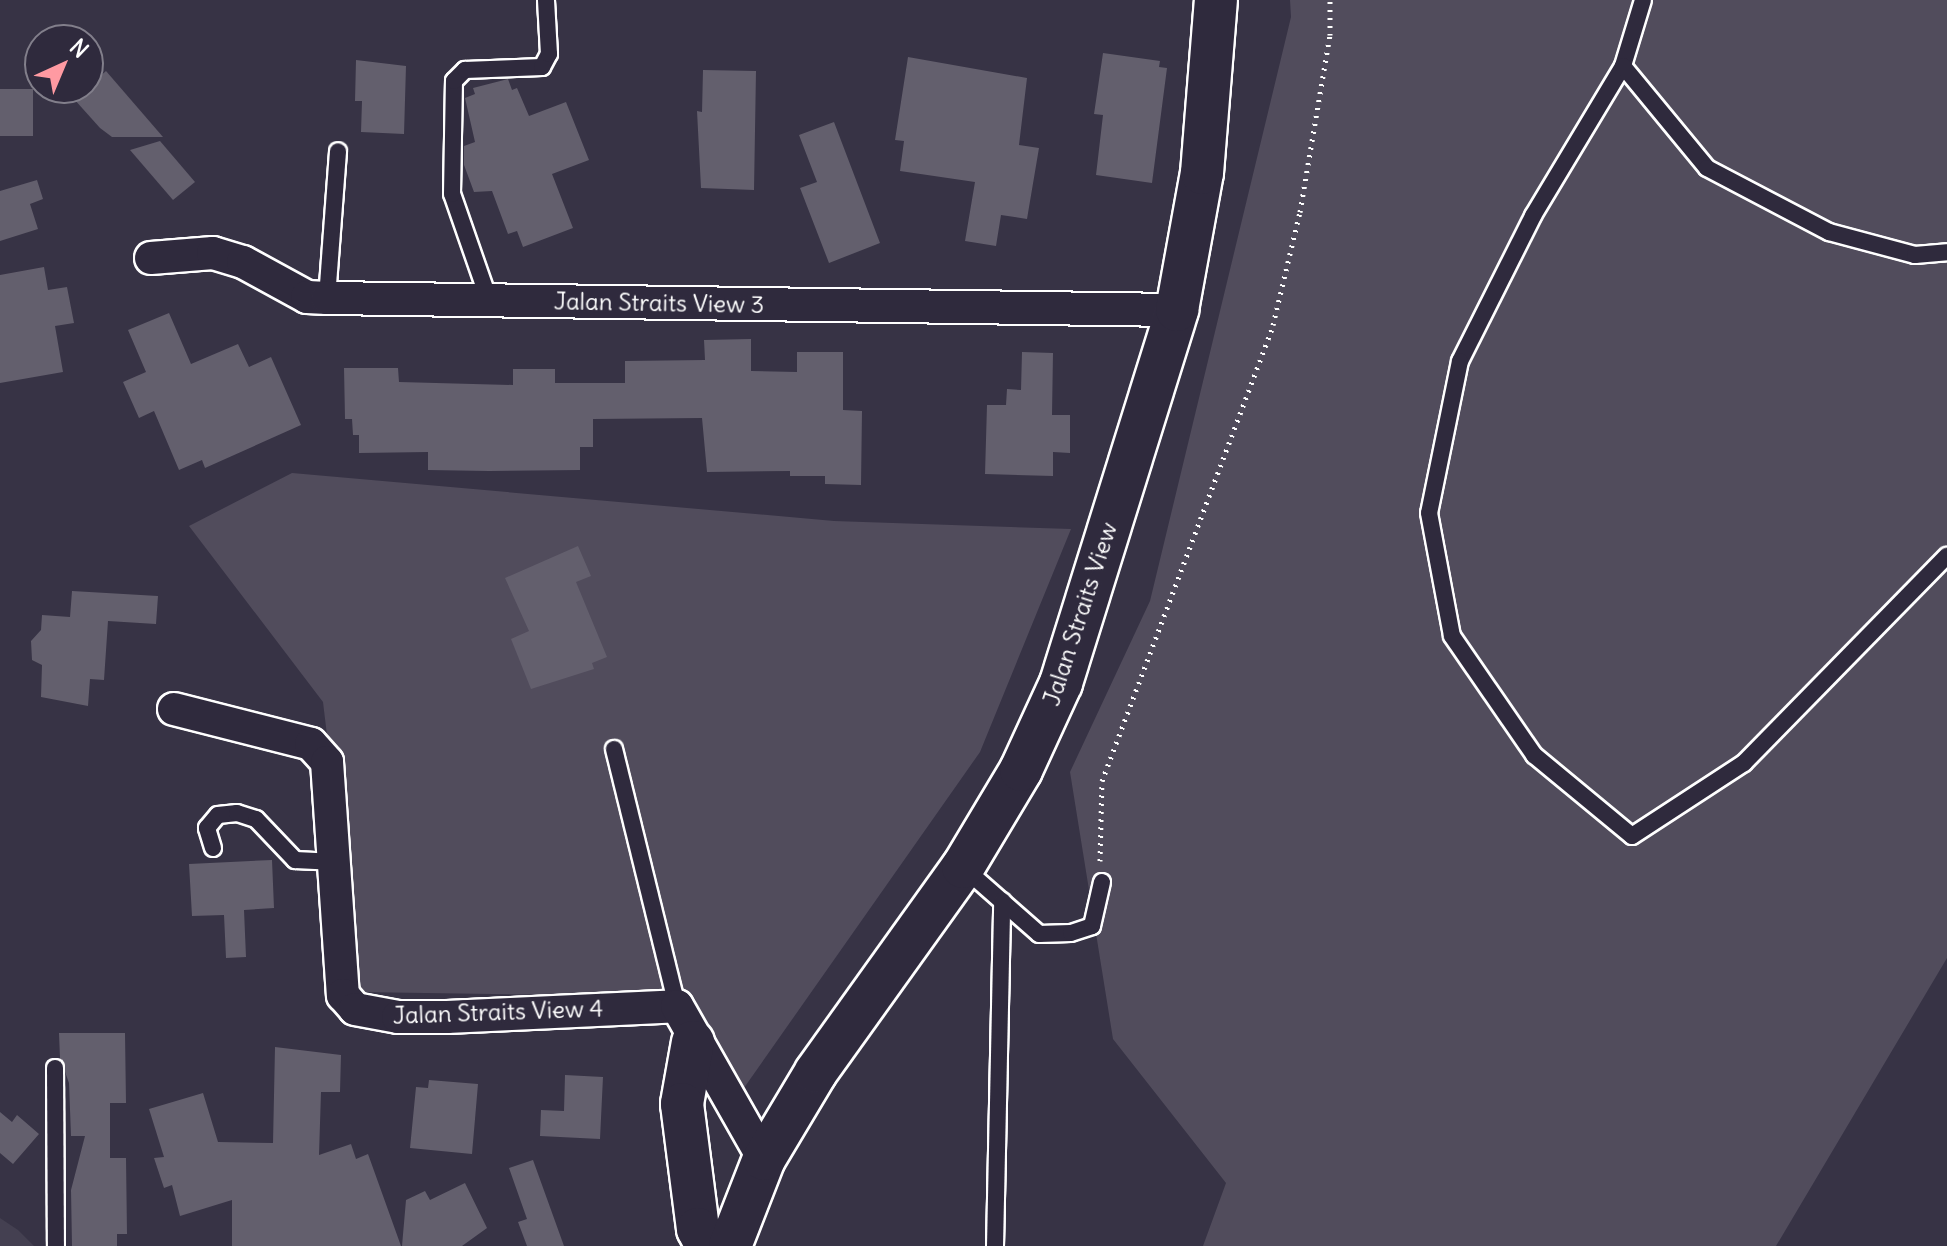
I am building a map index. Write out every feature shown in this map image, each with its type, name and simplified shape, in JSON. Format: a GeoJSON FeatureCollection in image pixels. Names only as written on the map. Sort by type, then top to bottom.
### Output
{"type":"FeatureCollection","features":[{"type":"Feature","properties":{"kind":"street","name":"Jalan Straits View"},"geometry":{"type":"LineString","coordinates":[[730,1246],[764,1159],[816,1072],[963,867],[1021,770],[1061,683],[1177,310],[1202,173],[1216,0]]}},
{"type":"Feature","properties":{"kind":"street","name":"Jalan Straits View 3"},"geometry":{"type":"LineString","coordinates":[[151,258],[213,253],[243,262],[307,297],[1177,310]]}},
{"type":"Feature","properties":{"kind":"street","name":"Jalan Straits View 4"},"geometry":{"type":"LineString","coordinates":[[174,709],[311,744],[327,762],[343,995],[355,1009],[398,1017],[685,1024]]}},
{"type":"Feature","properties":{"kind":"street"},"geometry":{"type":"LineString","coordinates":[[685,1024],[764,1159]]}},
{"type":"Feature","properties":{"kind":"street"},"geometry":{"type":"LineString","coordinates":[[685,1024],[682,1104],[698,1229],[707,1246]]}},
{"type":"Feature","properties":{"kind":"lane"},"geometry":{"type":"LineString","coordinates":[[489,300],[452,194],[454,81],[465,70],[542,67],[549,54],[546,0]]}},
{"type":"Feature","properties":{"kind":"lane"},"geometry":{"type":"LineString","coordinates":[[1643,0],[1623,66],[1533,216],[1460,361],[1429,513],[1452,636],[1534,755],[1632,836],[1744,763],[1947,556]]}},
{"type":"Feature","properties":{"kind":"lane"},"geometry":{"type":"LineString","coordinates":[[1623,66],[1707,168],[1829,232],[1915,255],[1947,252]]}},
{"type":"Feature","properties":{"kind":"lane"},"geometry":{"type":"LineString","coordinates":[[327,298],[338,151]]}},
{"type":"Feature","properties":{"kind":"lane"},"geometry":{"type":"LineString","coordinates":[[614,749],[685,1024]]}},
{"type":"Feature","properties":{"kind":"lane"},"geometry":{"type":"LineString","coordinates":[[213,848],[207,828],[218,815],[237,813],[256,819],[295,860],[336,862]]}},
{"type":"Feature","properties":{"kind":"lane"},"geometry":{"type":"LineString","coordinates":[[963,867],[1039,934],[1071,933],[1092,926],[1102,882]]}},
{"type":"Feature","properties":{"kind":"lane"},"geometry":{"type":"LineString","coordinates":[[995,1246],[1002,901]]}},
{"type":"Feature","properties":{"kind":"lane"},"geometry":{"type":"LineString","coordinates":[[55,1068],[56,1246]]}},
{"type":"Feature","properties":{"kind":"path"},"geometry":{"type":"LineString","coordinates":[[1102,882],[1102,781],[1273,325],[1300,212],[1330,35],[1330,0]]}},
{"type":"Feature","properties":{"kind":"shaded area"},"geometry":{"type":"Polygon","coordinates":[[[1290,0],[1947,0],[1947,958],[1776,1246],[1203,1246],[1226,1183],[1113,1039],[1070,772],[1150,601],[1291,17],[1290,0]]]}},
{"type":"Feature","properties":{"kind":"shaded area"},"geometry":{"type":"Polygon","coordinates":[[[292,473],[834,521],[1071,529],[980,752],[739,1095],[694,997],[358,992],[323,702],[189,526],[292,473]]]}},
{"type":"Feature","properties":{"kind":"shaded area"},"geometry":{"type":"Polygon","coordinates":[[[0,1218],[18,1230],[34,1246],[0,1246],[0,1218]]]}},
{"type":"Feature","properties":{"kind":"building"},"geometry":{"type":"Polygon","coordinates":[[[1103,53],[1160,61],[1159,67],[1167,68],[1152,183],[1096,175],[1103,115],[1094,114],[1103,53]]]}},
{"type":"Feature","properties":{"kind":"building"},"geometry":{"type":"Polygon","coordinates":[[[908,57],[1027,78],[1019,145],[1039,148],[1027,219],[1001,215],[996,246],[965,241],[975,182],[900,171],[904,141],[895,140],[908,57]]]}},
{"type":"Feature","properties":{"kind":"building"},"geometry":{"type":"Polygon","coordinates":[[[356,60],[406,66],[404,134],[361,132],[362,101],[355,101],[356,60]]]}},
{"type":"Feature","properties":{"kind":"building"},"geometry":{"type":"Polygon","coordinates":[[[703,70],[756,71],[754,190],[701,188],[697,111],[702,112],[703,70]]]}},
{"type":"Feature","properties":{"kind":"building"},"geometry":{"type":"Polygon","coordinates":[[[106,71],[163,137],[112,137],[100,128],[78,104],[104,104],[106,71]]]}},
{"type":"Feature","properties":{"kind":"building"},"geometry":{"type":"Polygon","coordinates":[[[508,79],[512,90],[517,88],[529,116],[566,102],[589,160],[552,174],[573,228],[523,247],[517,231],[508,234],[492,191],[474,192],[464,165],[464,146],[475,142],[465,98],[475,94],[473,88],[508,79]]]}},
{"type":"Feature","properties":{"kind":"building"},"geometry":{"type":"Polygon","coordinates":[[[0,89],[24,89],[24,104],[33,104],[33,136],[0,136],[0,89]]]}},
{"type":"Feature","properties":{"kind":"building"},"geometry":{"type":"Polygon","coordinates":[[[834,122],[880,243],[829,263],[800,188],[817,182],[799,135],[834,122]]]}},
{"type":"Feature","properties":{"kind":"building"},"geometry":{"type":"Polygon","coordinates":[[[160,141],[195,182],[173,200],[130,150],[160,141]]]}},
{"type":"Feature","properties":{"kind":"building"},"geometry":{"type":"Polygon","coordinates":[[[37,180],[43,199],[30,204],[38,229],[0,241],[0,191],[37,180]]]}},
{"type":"Feature","properties":{"kind":"building"},"geometry":{"type":"Polygon","coordinates":[[[44,267],[48,290],[67,287],[74,323],[55,326],[63,372],[0,383],[0,275],[44,267]]]}},
{"type":"Feature","properties":{"kind":"building"},"geometry":{"type":"Polygon","coordinates":[[[169,313],[191,364],[238,344],[249,367],[271,357],[301,425],[205,468],[202,460],[179,470],[154,411],[139,418],[123,382],[146,372],[128,330],[169,313]]]}},
{"type":"Feature","properties":{"kind":"building"},"geometry":{"type":"Polygon","coordinates":[[[751,339],[751,371],[797,372],[797,352],[843,352],[843,410],[862,411],[861,485],[825,484],[825,476],[790,476],[790,471],[707,472],[702,418],[593,419],[593,447],[580,447],[580,470],[489,471],[428,470],[428,452],[359,453],[359,435],[353,435],[352,419],[345,419],[344,368],[398,368],[399,382],[513,385],[513,369],[555,369],[555,383],[625,383],[625,361],[705,360],[704,340],[751,339]]]}},
{"type":"Feature","properties":{"kind":"building"},"geometry":{"type":"Polygon","coordinates":[[[1022,352],[1053,353],[1052,415],[1070,415],[1070,453],[1053,452],[1053,476],[985,474],[987,405],[1006,405],[1007,389],[1021,390],[1022,352]]]}},
{"type":"Feature","properties":{"kind":"building"},"geometry":{"type":"Polygon","coordinates":[[[578,546],[591,576],[576,582],[607,657],[592,663],[594,669],[531,689],[511,639],[529,631],[505,578],[578,546]]]}},
{"type":"Feature","properties":{"kind":"building"},"geometry":{"type":"Polygon","coordinates":[[[72,591],[158,596],[156,624],[108,621],[104,680],[90,679],[88,706],[41,697],[42,665],[32,660],[31,641],[41,630],[42,615],[70,617],[72,591]]]}},
{"type":"Feature","properties":{"kind":"building"},"geometry":{"type":"Polygon","coordinates":[[[272,860],[274,908],[244,910],[246,957],[226,958],[224,915],[192,916],[189,864],[272,860]]]}},
{"type":"Feature","properties":{"kind":"building"},"geometry":{"type":"Polygon","coordinates":[[[59,1033],[125,1033],[126,1103],[110,1103],[110,1158],[126,1158],[127,1234],[117,1234],[117,1246],[72,1246],[71,1190],[85,1136],[71,1136],[69,1083],[60,1058],[59,1033]]]}},
{"type":"Feature","properties":{"kind":"building"},"geometry":{"type":"Polygon","coordinates":[[[275,1047],[341,1055],[340,1092],[321,1092],[319,1155],[351,1144],[356,1159],[368,1154],[401,1246],[232,1246],[232,1200],[180,1216],[172,1185],[164,1188],[154,1158],[164,1157],[149,1109],[203,1093],[218,1142],[273,1143],[275,1047]]]}},
{"type":"Feature","properties":{"kind":"building"},"geometry":{"type":"Polygon","coordinates":[[[565,1075],[603,1077],[600,1139],[540,1136],[541,1110],[564,1111],[565,1075]]]}},
{"type":"Feature","properties":{"kind":"building"},"geometry":{"type":"Polygon","coordinates":[[[429,1080],[478,1084],[472,1154],[410,1148],[416,1087],[428,1088],[429,1080]]]}},
{"type":"Feature","properties":{"kind":"building"},"geometry":{"type":"Polygon","coordinates":[[[0,1112],[12,1122],[17,1115],[39,1134],[13,1164],[0,1153],[0,1112]]]}},
{"type":"Feature","properties":{"kind":"building"},"geometry":{"type":"Polygon","coordinates":[[[533,1160],[564,1246],[527,1246],[518,1222],[527,1219],[509,1168],[533,1160]]]}},
{"type":"Feature","properties":{"kind":"building"},"geometry":{"type":"Polygon","coordinates":[[[465,1183],[487,1228],[462,1246],[402,1246],[406,1200],[425,1191],[430,1200],[465,1183]]]}}]}
